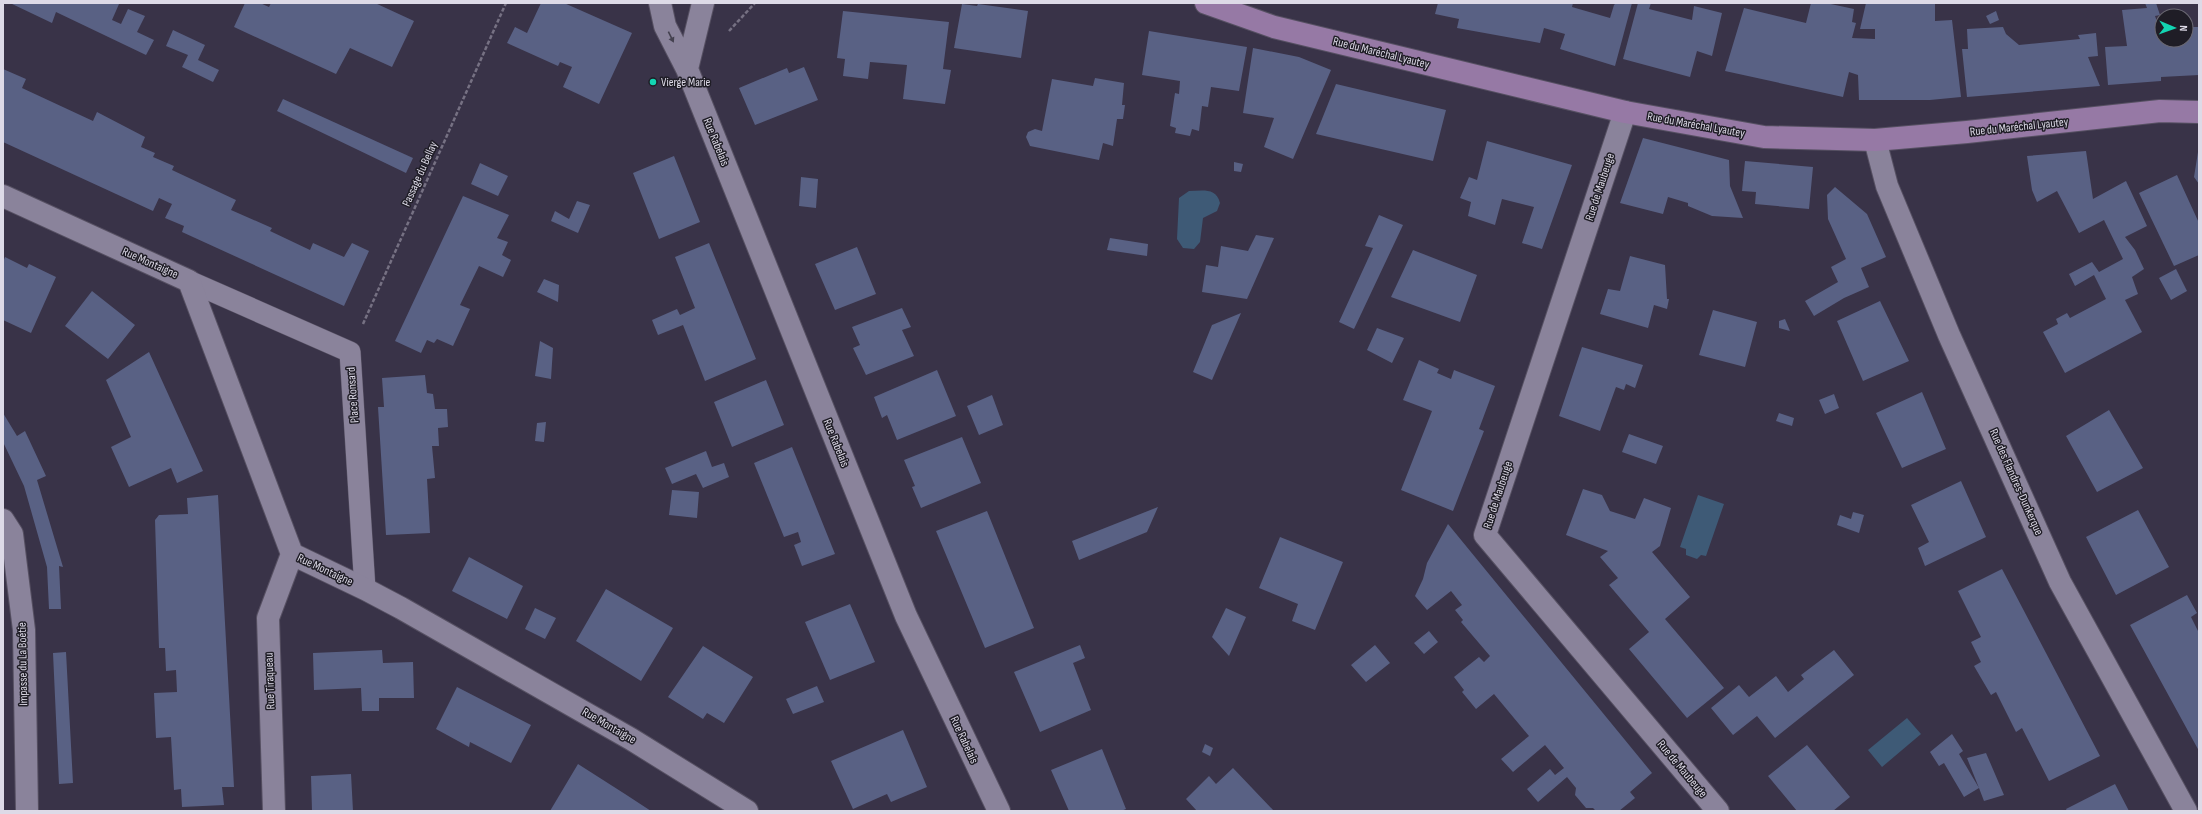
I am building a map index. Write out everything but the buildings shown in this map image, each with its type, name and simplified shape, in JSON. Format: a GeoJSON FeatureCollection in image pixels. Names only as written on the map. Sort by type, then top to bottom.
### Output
{"type":"FeatureCollection","features":[{"type":"Feature","properties":{"kind":"main road","name":"Rue du Maréchal Lyautey"},"geometry":{"type":"LineString","coordinates":[[1206,3],[1274,27],[1625,112],[1764,137],[1876,140],[1967,132],[2160,111],[2199,112]]}},
{"type":"Feature","properties":{"kind":"street","name":"Rue Rabelais"},"geometry":{"type":"LineString","coordinates":[[660,3],[665,26],[687,69],[906,616],[996,810]]}},
{"type":"Feature","properties":{"kind":"street"},"geometry":{"type":"LineString","coordinates":[[687,69],[703,3]]}},
{"type":"Feature","properties":{"kind":"street","name":"Rue de Maubeuge"},"geometry":{"type":"LineString","coordinates":[[1625,112],[1485,535],[1718,811]]}},
{"type":"Feature","properties":{"kind":"street","name":"Rue des Flandres-Dunkerque"},"geometry":{"type":"LineString","coordinates":[[1876,140],[1887,186],[1949,335],[2060,582],[2186,811]]}},
{"type":"Feature","properties":{"kind":"street","name":"Rue Montaigne"},"geometry":{"type":"LineString","coordinates":[[3,196],[189,281],[292,554],[365,589],[631,739],[746,811]]}},
{"type":"Feature","properties":{"kind":"street","name":"Impasse du La Boétie"},"geometry":{"type":"LineString","coordinates":[[3,520],[12,534],[24,630],[27,811]]}},
{"type":"Feature","properties":{"kind":"street","name":"Rue Tiraqueau"},"geometry":{"type":"LineString","coordinates":[[274,811],[268,618],[292,554]]}},
{"type":"Feature","properties":{"kind":"lane","name":"Place Ronsard"},"geometry":{"type":"LineString","coordinates":[[189,281],[350,352],[365,589]]}},
{"type":"Feature","properties":{"kind":"path","name":"Passage du Bellay"},"geometry":{"type":"LineString","coordinates":[[350,352],[506,3]]}},
{"type":"Feature","properties":{"kind":"water"},"geometry":{"type":"Polygon","coordinates":[[[1189,191],[1212,192],[1218,198],[1220,203],[1217,211],[1203,218],[1200,242],[1194,249],[1183,248],[1177,239],[1179,198],[1189,191]]]}},
{"type":"Feature","properties":{"kind":"water"},"geometry":{"type":"Polygon","coordinates":[[[1698,495],[1724,504],[1706,556],[1701,555],[1697,559],[1686,555],[1686,549],[1680,547],[1698,495]]]}},
{"type":"Feature","properties":{"kind":"water"},"geometry":{"type":"Polygon","coordinates":[[[1907,718],[1921,734],[1882,767],[1868,750],[1907,718]]]}},
{"type":"Feature","properties":{"kind":"place","name":"Vierge Marie"},"geometry":{"type":"Point","coordinates":[653,82]}}]}
